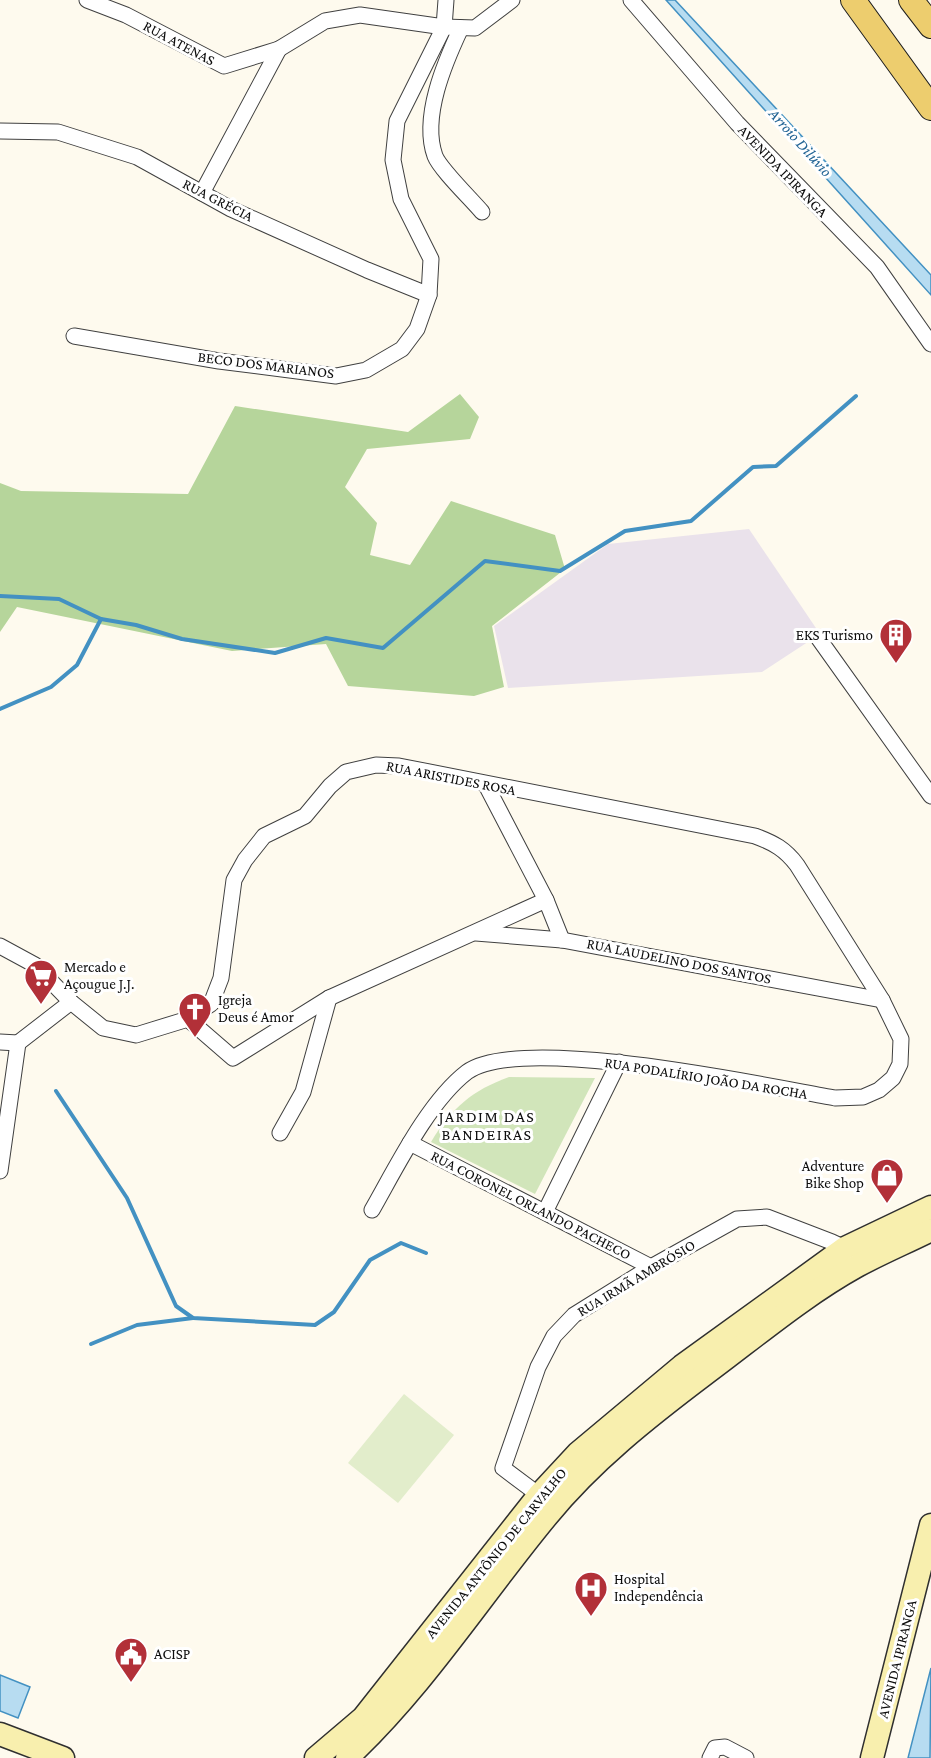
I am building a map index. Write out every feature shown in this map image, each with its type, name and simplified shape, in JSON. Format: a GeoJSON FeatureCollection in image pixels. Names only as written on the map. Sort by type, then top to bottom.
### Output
{"type":"FeatureCollection","features":[{"type":"Feature","properties":{"kind":"main road"},"geometry":{"type":"LineString","coordinates":[[853,0],[931,108]]}},
{"type":"Feature","properties":{"kind":"main road"},"geometry":{"type":"LineString","coordinates":[[911,0],[931,26]]}},
{"type":"Feature","properties":{"kind":"main road","name":"AVENIDA ANTÔNIO DE CARVALHO"},"geometry":{"type":"LineString","coordinates":[[316,1758],[363,1718],[539,1495],[578,1453],[682,1366],[931,1207]]}},
{"type":"Feature","properties":{"kind":"main road","name":"AVENIDA ANTÔNIO DE CARVALHO"},"geometry":{"type":"LineString","coordinates":[[347,1758],[376,1731],[433,1665],[547,1516],[596,1462],[676,1396],[790,1310],[851,1257],[931,1230]]}},
{"type":"Feature","properties":{"kind":"main road","name":"AVENIDA IPIRANGA"},"geometry":{"type":"LineString","coordinates":[[872,1758],[931,1525]]}},
{"type":"Feature","properties":{"kind":"main road"},"geometry":{"type":"LineString","coordinates":[[0,1734],[63,1758]]}},
{"type":"Feature","properties":{"kind":"street","name":"RUA ATENAS"},"geometry":{"type":"LineString","coordinates":[[87,0],[126,15],[224,66],[279,49],[325,21],[360,15],[461,28]]}},
{"type":"Feature","properties":{"kind":"street","name":"BECO DOS MARIANOS"},"geometry":{"type":"LineString","coordinates":[[74,336],[219,361],[336,376],[366,370],[402,349],[417,329],[429,295],[431,259],[402,199],[393,160],[397,121],[444,27],[446,0]]}},
{"type":"Feature","properties":{"kind":"street"},"geometry":{"type":"LineString","coordinates":[[482,213],[435,157],[433,96],[461,28],[475,28],[512,0]]}},
{"type":"Feature","properties":{"kind":"street","name":"AVENIDA IPIRANGA"},"geometry":{"type":"LineString","coordinates":[[631,0],[737,123],[878,267],[931,344]]}},
{"type":"Feature","properties":{"kind":"street"},"geometry":{"type":"LineString","coordinates":[[202,193],[279,49]]}},
{"type":"Feature","properties":{"kind":"street","name":"RUA GRÉCIA"},"geometry":{"type":"LineString","coordinates":[[0,132],[58,132],[137,157],[202,193],[367,270],[429,295]]}},
{"type":"Feature","properties":{"kind":"street"},"geometry":{"type":"LineString","coordinates":[[819,639],[931,796]]}},
{"type":"Feature","properties":{"kind":"street","name":"RUA ARISTIDES ROSA"},"geometry":{"type":"LineString","coordinates":[[0,946],[36,965],[70,1002],[103,1028],[136,1035],[188,1019],[211,1004],[221,978],[234,880],[245,860],[264,836],[305,816],[330,786],[346,772],[376,765],[399,766],[486,785],[755,836],[775,843],[788,853],[797,865],[882,1000],[901,1039],[900,1064],[893,1078]]}},
{"type":"Feature","properties":{"kind":"street"},"geometry":{"type":"LineString","coordinates":[[486,785],[546,900],[562,940]]}},
{"type":"Feature","properties":{"kind":"street","name":"RUA LAUDELINO DOS SANTOS"},"geometry":{"type":"LineString","coordinates":[[188,1019],[233,1058],[329,998],[546,900]]}},
{"type":"Feature","properties":{"kind":"street","name":"RUA LAUDELINO DOS SANTOS"},"geometry":{"type":"LineString","coordinates":[[476,933],[562,940],[882,1000]]}},
{"type":"Feature","properties":{"kind":"street"},"geometry":{"type":"LineString","coordinates":[[280,1133],[303,1092],[329,998]]}},
{"type":"Feature","properties":{"kind":"street"},"geometry":{"type":"LineString","coordinates":[[0,1042],[18,1043],[70,1002]]}},
{"type":"Feature","properties":{"kind":"street"},"geometry":{"type":"LineString","coordinates":[[0,1172],[18,1043]]}},
{"type":"Feature","properties":{"kind":"street","name":"RUA PODALÍRIO JOÃO DA ROCHA"},"geometry":{"type":"LineString","coordinates":[[372,1210],[410,1143],[446,1095],[467,1073],[479,1066],[505,1060],[619,1062],[835,1098],[863,1097],[879,1090],[893,1078]]}},
{"type":"Feature","properties":{"kind":"street"},"geometry":{"type":"LineString","coordinates":[[545,1212],[619,1062]]}},
{"type":"Feature","properties":{"kind":"street","name":"RUA CORONEL ORLANDO PACHECO"},"geometry":{"type":"LineString","coordinates":[[410,1143],[651,1267]]}},
{"type":"Feature","properties":{"kind":"street","name":"RUA IRMÃ AMBRÓSIO"},"geometry":{"type":"LineString","coordinates":[[539,1495],[503,1468],[538,1367],[554,1336],[574,1315],[651,1267],[737,1219],[767,1217],[798,1227],[851,1257]]}},
{"type":"Feature","properties":{"kind":"street"},"geometry":{"type":"LineString","coordinates":[[710,1758],[715,1748],[725,1747],[746,1758]]}},
{"type":"Feature","properties":{"kind":"shaded area"},"geometry":{"type":"Polygon","coordinates":[[[749,529],[820,634],[762,672],[508,688],[494,626],[608,544],[749,529]]]}},
{"type":"Feature","properties":{"kind":"green space"},"geometry":{"type":"Polygon","coordinates":[[[460,394],[479,417],[470,439],[367,449],[345,487],[377,523],[370,555],[410,565],[451,501],[555,535],[565,569],[492,626],[504,687],[474,696],[348,686],[326,644],[232,651],[17,607],[0,632],[0,483],[21,491],[188,494],[235,406],[408,432],[460,394]]]}},
{"type":"Feature","properties":{"kind":"green space"},"geometry":{"type":"Polygon","coordinates":[[[509,1077],[595,1078],[535,1194],[431,1142],[447,1119],[464,1102],[484,1088],[509,1077]]]}},
{"type":"Feature","properties":{"kind":"green space"},"geometry":{"type":"Polygon","coordinates":[[[404,1394],[454,1435],[398,1503],[348,1463],[404,1394]]]}},
{"type":"Feature","properties":{"kind":"water","name":"Arroio Dilúvio"},"geometry":{"type":"Polygon","coordinates":[[[666,0],[675,0],[931,275],[931,295],[666,0]]]}},
{"type":"Feature","properties":{"kind":"water"},"geometry":{"type":"Polygon","coordinates":[[[931,1668],[930,1758],[908,1758],[931,1668]]]}},
{"type":"Feature","properties":{"kind":"water"},"geometry":{"type":"Polygon","coordinates":[[[0,1675],[30,1687],[18,1718],[0,1711],[0,1675]]]}},
{"type":"Feature","properties":{"kind":"waterway"},"geometry":{"type":"LineString","coordinates":[[0,596],[59,599],[101,619],[136,625],[182,639],[275,653],[326,638],[383,648],[485,561],[560,571],[625,531],[691,521],[753,467],[776,466],[856,396]]}},
{"type":"Feature","properties":{"kind":"waterway"},"geometry":{"type":"LineString","coordinates":[[0,709],[51,687],[77,665],[101,619]]}},
{"type":"Feature","properties":{"kind":"waterway"},"geometry":{"type":"LineString","coordinates":[[56,1091],[127,1198],[176,1306],[193,1318],[315,1325],[334,1312],[370,1260],[401,1243],[426,1253]]}},
{"type":"Feature","properties":{"kind":"waterway"},"geometry":{"type":"LineString","coordinates":[[91,1344],[137,1325],[193,1318]]}},
{"type":"Feature","properties":{"kind":"place","name":"EKS Turismo"},"geometry":{"type":"Point","coordinates":[896,664]}},
{"type":"Feature","properties":{"kind":"place","name":"Mercado e Açougue J.J."},"geometry":{"type":"Point","coordinates":[41,1005]}},
{"type":"Feature","properties":{"kind":"place","name":"Igreja Deus é Amor"},"geometry":{"type":"Point","coordinates":[195,1038]}},
{"type":"Feature","properties":{"kind":"place","name":"Adventure Bike Shop"},"geometry":{"type":"Point","coordinates":[887,1204]}},
{"type":"Feature","properties":{"kind":"place","name":"Hospital Independência"},"geometry":{"type":"Point","coordinates":[591,1617]}},
{"type":"Feature","properties":{"kind":"place","name":"ACISP"},"geometry":{"type":"Point","coordinates":[131,1683]}},
{"type":"Feature","properties":{"kind":"district","name":"JARDIM DAS BANDEIRAS"},"geometry":{"type":"Point","coordinates":[487,1125]}}]}
